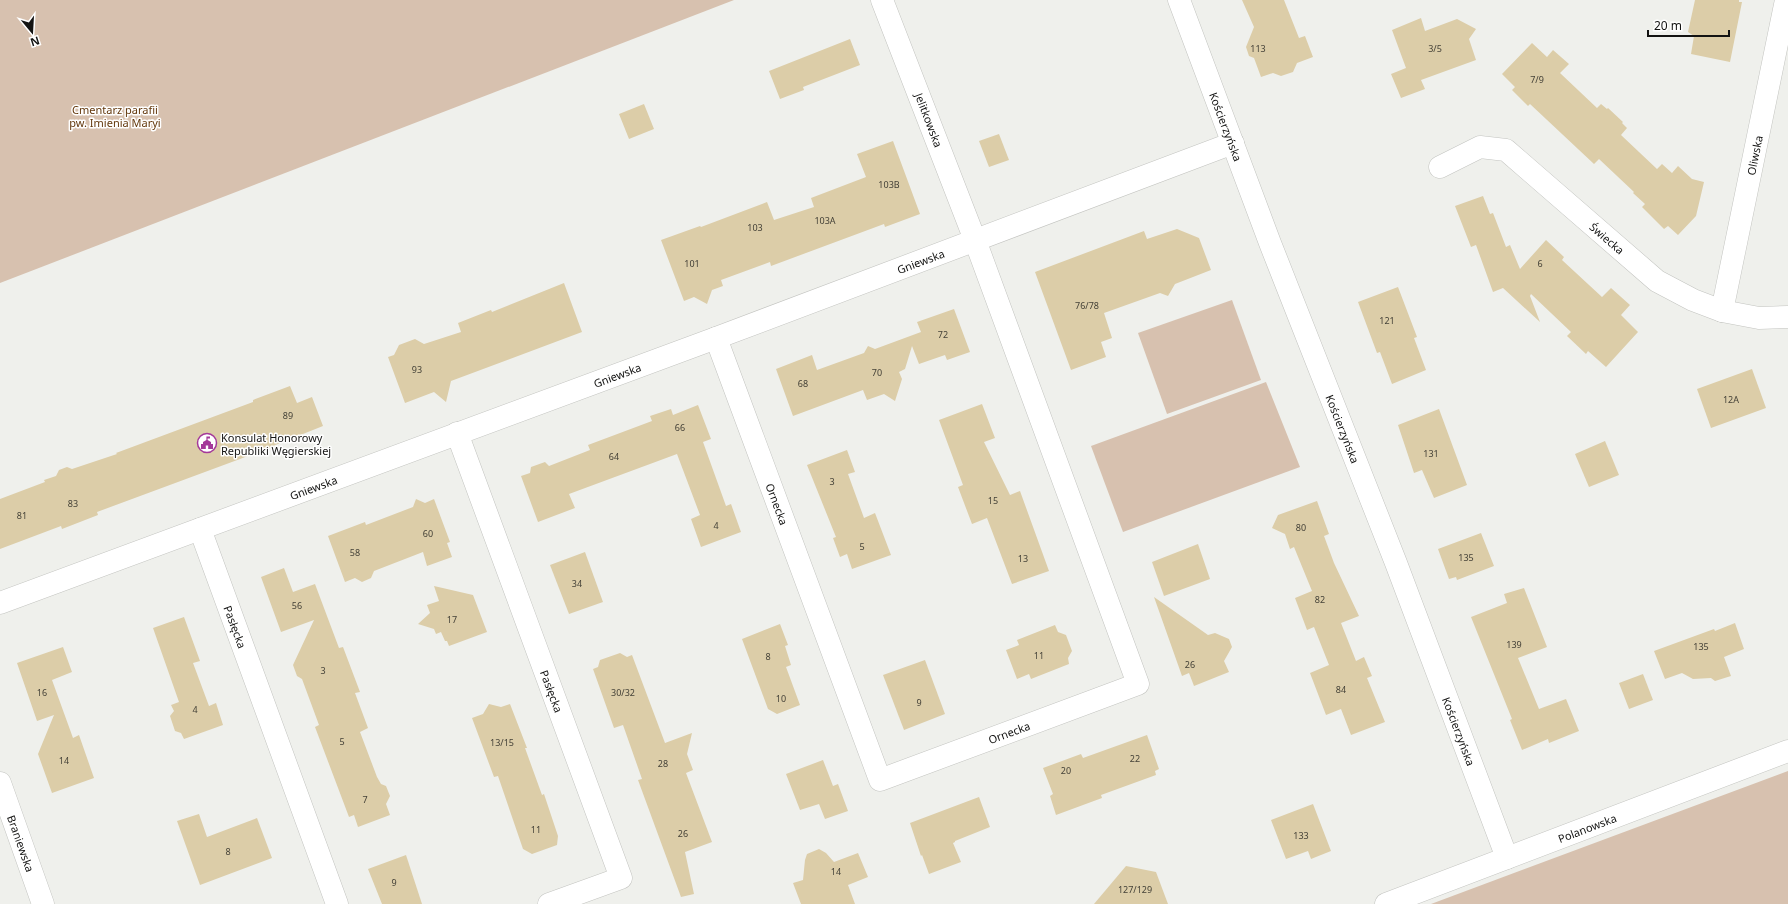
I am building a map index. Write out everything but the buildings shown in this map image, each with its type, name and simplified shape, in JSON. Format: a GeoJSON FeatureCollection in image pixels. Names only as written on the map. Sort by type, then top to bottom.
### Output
{"type":"FeatureCollection","features":[{"type":"Feature","properties":{"kind":"street","name":"Jelitkowska"},"geometry":{"type":"LineString","coordinates":[[882,0],[975,240]]}},
{"type":"Feature","properties":{"kind":"street","name":"Kościerzyńska"},"geometry":{"type":"LineString","coordinates":[[1179,0],[1270,243],[1396,563],[1506,858]]}},
{"type":"Feature","properties":{"kind":"street","name":"Oliwska"},"geometry":{"type":"LineString","coordinates":[[1722,311],[1786,0]]}},
{"type":"Feature","properties":{"kind":"street","name":"Gniewska"},"geometry":{"type":"LineString","coordinates":[[0,603],[716,338],[1233,143]]}},
{"type":"Feature","properties":{"kind":"street","name":"Świecka"},"geometry":{"type":"LineString","coordinates":[[1440,167],[1480,147],[1506,150],[1657,282],[1693,300],[1722,311],[1759,318],[1788,317]]}},
{"type":"Feature","properties":{"kind":"street","name":"Ornecka"},"geometry":{"type":"LineString","coordinates":[[716,338],[880,780],[1138,684],[975,240]]}},
{"type":"Feature","properties":{"kind":"street","name":"Pasłęcka"},"geometry":{"type":"LineString","coordinates":[[457,433],[621,878],[549,904]]}},
{"type":"Feature","properties":{"kind":"street","name":"Pasłęcka"},"geometry":{"type":"LineString","coordinates":[[200,529],[337,904]]}},
{"type":"Feature","properties":{"kind":"street","name":"Polanowska"},"geometry":{"type":"LineString","coordinates":[[1386,904],[1788,751]]}},
{"type":"Feature","properties":{"kind":"street","name":"Braniewska"},"geometry":{"type":"LineString","coordinates":[[0,783],[44,904]]}},
{"type":"Feature","properties":{"kind":"green space","name":"Cmentarz parafii pw. Imienia Maryi"},"geometry":{"type":"Polygon","coordinates":[[[0,0],[734,0],[0,283],[0,0]]]}},
{"type":"Feature","properties":{"kind":"green space"},"geometry":{"type":"Polygon","coordinates":[[[1232,300],[1261,380],[1167,414],[1138,333],[1232,300]]]}},
{"type":"Feature","properties":{"kind":"green space"},"geometry":{"type":"Polygon","coordinates":[[[1266,382],[1300,467],[1123,532],[1091,446],[1266,382]]]}},
{"type":"Feature","properties":{"kind":"green space"},"geometry":{"type":"Polygon","coordinates":[[[1788,771],[1788,904],[1431,904],[1788,771]]]}},
{"type":"Feature","properties":{"kind":"place","name":"Konsulat Honorowy Republiki Węgierskiej"},"geometry":{"type":"Point","coordinates":[207,443]}}]}
